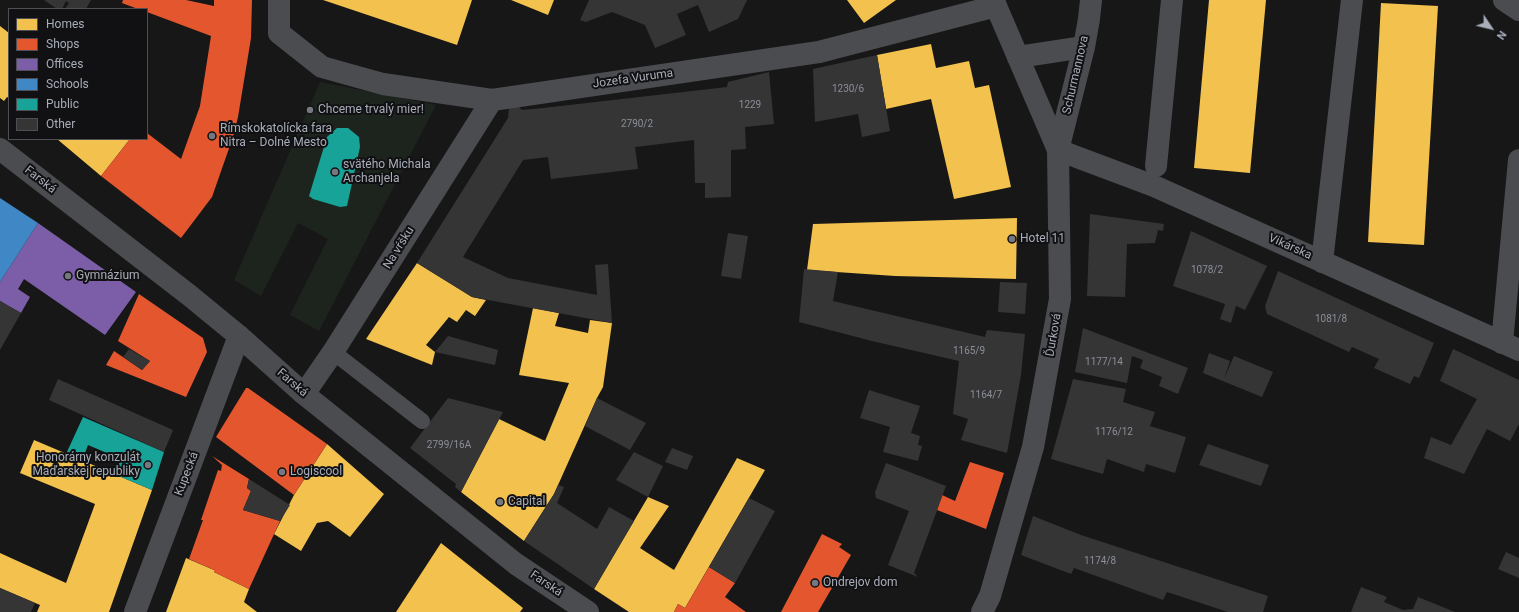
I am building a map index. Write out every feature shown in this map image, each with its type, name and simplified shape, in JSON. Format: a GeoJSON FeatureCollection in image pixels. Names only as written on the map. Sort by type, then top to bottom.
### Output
{"type":"FeatureCollection","features":[{"type":"Feature","properties":{"kind":"street","name":"Jozefa Vuruma"},"geometry":{"type":"LineString","coordinates":[[278,0],[279,33],[322,67],[383,84],[492,100],[819,52],[994,3]]}},
{"type":"Feature","properties":{"kind":"street","name":"Schurmannova"},"geometry":{"type":"LineString","coordinates":[[1058,150],[1084,47],[1091,0]]}},
{"type":"Feature","properties":{"kind":"street"},"geometry":{"type":"LineString","coordinates":[[1156,166],[1172,0]]}},
{"type":"Feature","properties":{"kind":"street"},"geometry":{"type":"LineString","coordinates":[[1322,262],[1352,0]]}},
{"type":"Feature","properties":{"kind":"street"},"geometry":{"type":"LineString","coordinates":[[1504,0],[1519,10]]}},
{"type":"Feature","properties":{"kind":"street","name":"Ďurková"},"geometry":{"type":"LineString","coordinates":[[982,612],[990,596],[1033,447],[1060,299],[1058,150],[994,3]]}},
{"type":"Feature","properties":{"kind":"street"},"geometry":{"type":"LineString","coordinates":[[1018,57],[1084,47]]}},
{"type":"Feature","properties":{"kind":"street","name":"Na vŕšku"},"geometry":{"type":"LineString","coordinates":[[304,394],[333,352],[492,100]]}},
{"type":"Feature","properties":{"kind":"street","name":"Farská"},"geometry":{"type":"LineString","coordinates":[[0,149],[189,295],[239,336],[304,394],[516,564],[588,612]]}},
{"type":"Feature","properties":{"kind":"street","name":"Vikárska"},"geometry":{"type":"LineString","coordinates":[[1058,150],[1154,186],[1511,347]]}},
{"type":"Feature","properties":{"kind":"street"},"geometry":{"type":"LineString","coordinates":[[1511,347],[1519,160]]}},
{"type":"Feature","properties":{"kind":"street","name":"Kupecká"},"geometry":{"type":"LineString","coordinates":[[135,612],[239,336]]}},
{"type":"Feature","properties":{"kind":"lane"},"geometry":{"type":"LineString","coordinates":[[333,352],[422,421]]}},
{"type":"Feature","properties":{"kind":"shaded area"},"geometry":{"type":"Polygon","coordinates":[[[320,82],[436,105],[319,331],[290,315],[328,239],[298,223],[261,296],[234,280],[320,82]]]}},
{"type":"Feature","properties":{"kind":"building: Homes"},"geometry":{"type":"Polygon","coordinates":[[[323,0],[472,0],[457,45],[323,0]]]}},
{"type":"Feature","properties":{"kind":"building: Homes"},"geometry":{"type":"Polygon","coordinates":[[[511,0],[554,0],[548,15],[511,0]]]}},
{"type":"Feature","properties":{"kind":"building: Homes"},"geometry":{"type":"Polygon","coordinates":[[[847,0],[896,0],[864,23],[847,0]]]}},
{"type":"Feature","properties":{"kind":"building: Homes"},"geometry":{"type":"Polygon","coordinates":[[[1209,0],[1266,0],[1250,173],[1194,168],[1209,0]]]}},
{"type":"Feature","properties":{"kind":"building: Homes"},"geometry":{"type":"Polygon","coordinates":[[[1381,3],[1438,6],[1424,245],[1368,242],[1381,3]]]}},
{"type":"Feature","properties":{"kind":"building: Homes"},"geometry":{"type":"Polygon","coordinates":[[[0,26],[8,32],[8,98],[4,101],[0,98],[0,26]]]}},
{"type":"Feature","properties":{"kind":"building: Homes"},"geometry":{"type":"Polygon","coordinates":[[[931,44],[936,68],[969,61],[975,88],[989,85],[1011,187],[954,199],[931,99],[886,109],[877,55],[931,44]]]}},
{"type":"Feature","properties":{"kind":"building: Homes"},"geometry":{"type":"Polygon","coordinates":[[[58,140],[129,140],[101,176],[58,140]]]}},
{"type":"Feature","properties":{"kind":"building: Homes"},"geometry":{"type":"Polygon","coordinates":[[[1017,218],[1016,279],[895,276],[807,270],[813,224],[1017,218]]]}},
{"type":"Feature","properties":{"kind":"building: Homes"},"geometry":{"type":"Polygon","coordinates":[[[417,263],[472,297],[486,300],[475,316],[466,310],[457,322],[449,317],[426,345],[435,352],[432,365],[366,339],[417,263]]]}},
{"type":"Feature","properties":{"kind":"building: Homes"},"geometry":{"type":"Polygon","coordinates":[[[533,308],[559,313],[555,326],[588,333],[590,320],[612,323],[603,387],[554,494],[524,541],[461,492],[499,419],[545,441],[569,383],[519,375],[533,308]]]}},
{"type":"Feature","properties":{"kind":"building: Homes"},"geometry":{"type":"Polygon","coordinates":[[[34,440],[152,490],[109,612],[37,612],[40,605],[0,588],[0,553],[66,583],[95,504],[20,473],[34,440]]]}},
{"type":"Feature","properties":{"kind":"building: Homes"},"geometry":{"type":"Polygon","coordinates":[[[327,444],[384,494],[350,537],[328,521],[317,523],[301,551],[274,534],[294,495],[327,444]]]}},
{"type":"Feature","properties":{"kind":"building: Homes"},"geometry":{"type":"Polygon","coordinates":[[[737,458],[765,470],[685,608],[678,604],[674,612],[629,612],[594,589],[648,497],[669,506],[640,548],[674,570],[737,458]]]}},
{"type":"Feature","properties":{"kind":"building: Homes"},"geometry":{"type":"Polygon","coordinates":[[[441,543],[523,608],[520,612],[396,612],[441,543]]]}},
{"type":"Feature","properties":{"kind":"building: Homes"},"geometry":{"type":"Polygon","coordinates":[[[186,558],[214,570],[214,572],[249,589],[244,602],[257,612],[166,612],[186,558]]]}},
{"type":"Feature","properties":{"kind":"building: Shops","name":"Rímskokatolícka fara Nitra – Dolné Mesto"},"geometry":{"type":"Polygon","coordinates":[[[123,0],[186,0],[214,6],[214,0],[252,0],[251,38],[238,117],[233,137],[212,197],[181,238],[101,176],[129,140],[148,140],[148,134],[181,159],[200,106],[211,36],[148,12],[148,8],[135,8],[122,3],[123,0]]]}},
{"type":"Feature","properties":{"kind":"building: Shops"},"geometry":{"type":"Polygon","coordinates":[[[139,294],[203,338],[207,352],[186,397],[106,365],[114,351],[142,370],[150,361],[118,341],[139,294]]]}},
{"type":"Feature","properties":{"kind":"building: Shops"},"geometry":{"type":"Polygon","coordinates":[[[246,388],[327,444],[294,495],[216,437],[246,388]]]}},
{"type":"Feature","properties":{"kind":"building: Shops"},"geometry":{"type":"Polygon","coordinates":[[[212,456],[249,479],[247,488],[251,491],[243,510],[280,521],[249,589],[214,572],[214,570],[189,559],[203,520],[201,520],[218,470],[221,471],[222,465],[212,456]]]}},
{"type":"Feature","properties":{"kind":"building: Shops"},"geometry":{"type":"Polygon","coordinates":[[[970,462],[1004,473],[986,529],[937,510],[942,495],[955,501],[970,462]]]}},
{"type":"Feature","properties":{"kind":"building: Shops","name":"Ondrejov dom"},"geometry":{"type":"Polygon","coordinates":[[[822,534],[842,544],[839,547],[851,555],[818,612],[781,612],[822,534]]]}},
{"type":"Feature","properties":{"kind":"building: Shops"},"geometry":{"type":"Polygon","coordinates":[[[709,567],[735,583],[725,597],[746,612],[674,612],[678,604],[685,608],[709,567]]]}},
{"type":"Feature","properties":{"kind":"building: Offices"},"geometry":{"type":"Polygon","coordinates":[[[38,223],[136,292],[105,335],[24,279],[18,289],[30,297],[21,313],[0,301],[0,282],[38,223]]]}},
{"type":"Feature","properties":{"kind":"building: Schools"},"geometry":{"type":"Polygon","coordinates":[[[0,198],[38,223],[0,282],[0,198]]]}},
{"type":"Feature","properties":{"kind":"building: Public","name":"svätého Michala Archanjela"},"geometry":{"type":"Polygon","coordinates":[[[337,128],[348,128],[359,137],[360,147],[347,206],[340,207],[313,199],[309,196],[327,137],[337,128]]]}},
{"type":"Feature","properties":{"kind":"building: Public"},"geometry":{"type":"Polygon","coordinates":[[[83,417],[164,452],[152,490],[114,474],[121,459],[88,445],[82,461],[66,454],[83,417]]]}},
{"type":"Feature","properties":{"kind":"building: Other"},"geometry":{"type":"Polygon","coordinates":[[[44,0],[91,0],[87,8],[66,8],[69,3],[66,1],[62,8],[56,8],[44,0]]]}},
{"type":"Feature","properties":{"kind":"building: Other"},"geometry":{"type":"Polygon","coordinates":[[[589,0],[747,0],[738,19],[709,32],[698,5],[677,14],[686,35],[655,48],[645,25],[612,12],[586,22],[580,20],[589,0]]]}},
{"type":"Feature","properties":{"kind":"building: Other"},"geometry":{"type":"Polygon","coordinates":[[[877,55],[890,131],[862,137],[858,114],[815,122],[813,69],[877,55]]]}},
{"type":"Feature","properties":{"kind":"building: Other"},"geometry":{"type":"Polygon","coordinates":[[[769,72],[774,124],[745,127],[746,149],[731,150],[731,197],[705,198],[705,183],[695,183],[694,140],[635,147],[638,169],[551,179],[548,157],[523,160],[463,257],[508,278],[597,295],[595,265],[608,264],[612,323],[472,297],[417,263],[508,118],[509,107],[518,106],[522,110],[727,87],[728,82],[769,72]]]}},
{"type":"Feature","properties":{"kind":"building: Other"},"geometry":{"type":"Polygon","coordinates":[[[1090,214],[1164,224],[1163,231],[1158,230],[1155,243],[1127,244],[1125,297],[1087,296],[1090,214]]]}},
{"type":"Feature","properties":{"kind":"building: Other"},"geometry":{"type":"Polygon","coordinates":[[[1191,231],[1267,266],[1245,310],[1236,306],[1231,323],[1220,319],[1225,304],[1173,286],[1191,231]]]}},
{"type":"Feature","properties":{"kind":"building: Other"},"geometry":{"type":"Polygon","coordinates":[[[728,233],[748,236],[741,279],[721,276],[728,233]]]}},
{"type":"Feature","properties":{"kind":"building: Other"},"geometry":{"type":"Polygon","coordinates":[[[804,269],[838,272],[833,301],[985,337],[987,330],[1025,334],[1021,375],[1007,453],[961,440],[968,419],[953,414],[959,361],[799,322],[804,269]]]}},
{"type":"Feature","properties":{"kind":"building: Other"},"geometry":{"type":"Polygon","coordinates":[[[1278,271],[1434,343],[1419,378],[1414,376],[1410,384],[1374,368],[1379,359],[1352,347],[1349,352],[1267,314],[1265,306],[1278,271]]]}},
{"type":"Feature","properties":{"kind":"building: Other"},"geometry":{"type":"Polygon","coordinates":[[[1000,282],[1027,283],[1025,314],[998,312],[1000,282]]]}},
{"type":"Feature","properties":{"kind":"building: Other"},"geometry":{"type":"Polygon","coordinates":[[[0,301],[21,313],[0,350],[0,301]]]}},
{"type":"Feature","properties":{"kind":"building: Other"},"geometry":{"type":"Polygon","coordinates":[[[1083,328],[1188,368],[1178,394],[1159,386],[1162,377],[1140,368],[1143,360],[1132,356],[1127,383],[1075,372],[1083,328]]]}},
{"type":"Feature","properties":{"kind":"building: Other"},"geometry":{"type":"Polygon","coordinates":[[[448,336],[498,350],[495,365],[435,352],[448,336]]]}},
{"type":"Feature","properties":{"kind":"building: Other"},"geometry":{"type":"Polygon","coordinates":[[[129,349],[150,361],[142,370],[123,357],[129,349]]]}},
{"type":"Feature","properties":{"kind":"building: Other"},"geometry":{"type":"Polygon","coordinates":[[[1453,349],[1519,380],[1519,424],[1510,441],[1487,429],[1464,474],[1424,458],[1431,437],[1451,445],[1477,399],[1440,381],[1453,349]]]}},
{"type":"Feature","properties":{"kind":"building: Other"},"geometry":{"type":"Polygon","coordinates":[[[1209,353],[1230,361],[1224,379],[1234,356],[1273,372],[1262,397],[1203,373],[1209,353]]]}},
{"type":"Feature","properties":{"kind":"building: Other"},"geometry":{"type":"Polygon","coordinates":[[[58,379],[173,430],[164,452],[49,400],[58,379]]]}},
{"type":"Feature","properties":{"kind":"building: Other"},"geometry":{"type":"Polygon","coordinates":[[[1073,379],[1126,389],[1123,402],[1155,412],[1150,426],[1186,437],[1175,473],[1146,464],[1144,472],[1107,459],[1103,474],[1051,459],[1073,379]]]}},
{"type":"Feature","properties":{"kind":"building: Other"},"geometry":{"type":"Polygon","coordinates":[[[869,390],[920,406],[911,433],[920,436],[918,445],[922,446],[918,461],[883,452],[890,427],[860,418],[869,390]]]}},
{"type":"Feature","properties":{"kind":"building: Other"},"geometry":{"type":"Polygon","coordinates":[[[448,398],[503,412],[461,492],[455,487],[456,484],[410,448],[448,398]]]}},
{"type":"Feature","properties":{"kind":"building: Other"},"geometry":{"type":"Polygon","coordinates":[[[597,398],[646,423],[630,450],[585,426],[597,398]]]}},
{"type":"Feature","properties":{"kind":"building: Other"},"geometry":{"type":"Polygon","coordinates":[[[1208,444],[1269,465],[1261,486],[1199,465],[1208,444]]]}},
{"type":"Feature","properties":{"kind":"building: Other"},"geometry":{"type":"Polygon","coordinates":[[[672,448],[693,456],[687,470],[665,462],[672,448]]]}},
{"type":"Feature","properties":{"kind":"building: Other"},"geometry":{"type":"Polygon","coordinates":[[[634,452],[663,466],[648,497],[616,480],[634,452]]]}},
{"type":"Feature","properties":{"kind":"building: Other"},"geometry":{"type":"Polygon","coordinates":[[[886,463],[946,486],[914,573],[918,577],[888,565],[909,511],[876,498],[875,492],[886,463]]]}},
{"type":"Feature","properties":{"kind":"building: Other"},"geometry":{"type":"Polygon","coordinates":[[[249,479],[290,505],[280,521],[243,510],[251,491],[247,488],[249,479]]]}},
{"type":"Feature","properties":{"kind":"building: Other"},"geometry":{"type":"Polygon","coordinates":[[[558,485],[564,487],[557,503],[597,529],[609,507],[634,521],[594,589],[524,541],[554,494],[558,485]]]}},
{"type":"Feature","properties":{"kind":"building: Other"},"geometry":{"type":"Polygon","coordinates":[[[749,498],[775,511],[735,583],[709,567],[749,498]]]}},
{"type":"Feature","properties":{"kind":"building: Other"},"geometry":{"type":"Polygon","coordinates":[[[1033,516],[1081,535],[1268,596],[1263,612],[1228,612],[1167,592],[1163,600],[1074,568],[1071,574],[1021,555],[1033,516]]]}},
{"type":"Feature","properties":{"kind":"building: Other"},"geometry":{"type":"Polygon","coordinates":[[[1506,552],[1519,558],[1519,578],[1498,569],[1506,552]]]}},
{"type":"Feature","properties":{"kind":"building: Other"},"geometry":{"type":"Polygon","coordinates":[[[1361,587],[1387,597],[1384,602],[1403,610],[1413,609],[1418,597],[1455,612],[1351,612],[1361,587]]]}},
{"type":"Feature","properties":{"kind":"building: Other"},"geometry":{"type":"Polygon","coordinates":[[[0,588],[35,603],[31,612],[0,612],[0,588]]]}},
{"type":"Feature","properties":{"kind":"place","name":"Chceme trvalý mier!"},"geometry":{"type":"Point","coordinates":[310,110]}},
{"type":"Feature","properties":{"kind":"place","name":"Rímskokatolícka fara Nitra – Dolné Mesto"},"geometry":{"type":"Point","coordinates":[212,136]}},
{"type":"Feature","properties":{"kind":"place","name":"svätého Michala Archanjela"},"geometry":{"type":"Point","coordinates":[335,172]}},
{"type":"Feature","properties":{"kind":"place","name":"Hotel 11"},"geometry":{"type":"Point","coordinates":[1012,239]}},
{"type":"Feature","properties":{"kind":"place","name":"Gymnázium"},"geometry":{"type":"Point","coordinates":[68,276]}},
{"type":"Feature","properties":{"kind":"place","name":"Honorárny konzulát Maďarskej republiky"},"geometry":{"type":"Point","coordinates":[148,465]}},
{"type":"Feature","properties":{"kind":"place","name":"Logiscool"},"geometry":{"type":"Point","coordinates":[282,472]}},
{"type":"Feature","properties":{"kind":"place","name":"Capital"},"geometry":{"type":"Point","coordinates":[500,502]}},
{"type":"Feature","properties":{"kind":"place","name":"Ondrejov dom"},"geometry":{"type":"Point","coordinates":[815,583]}}]}
